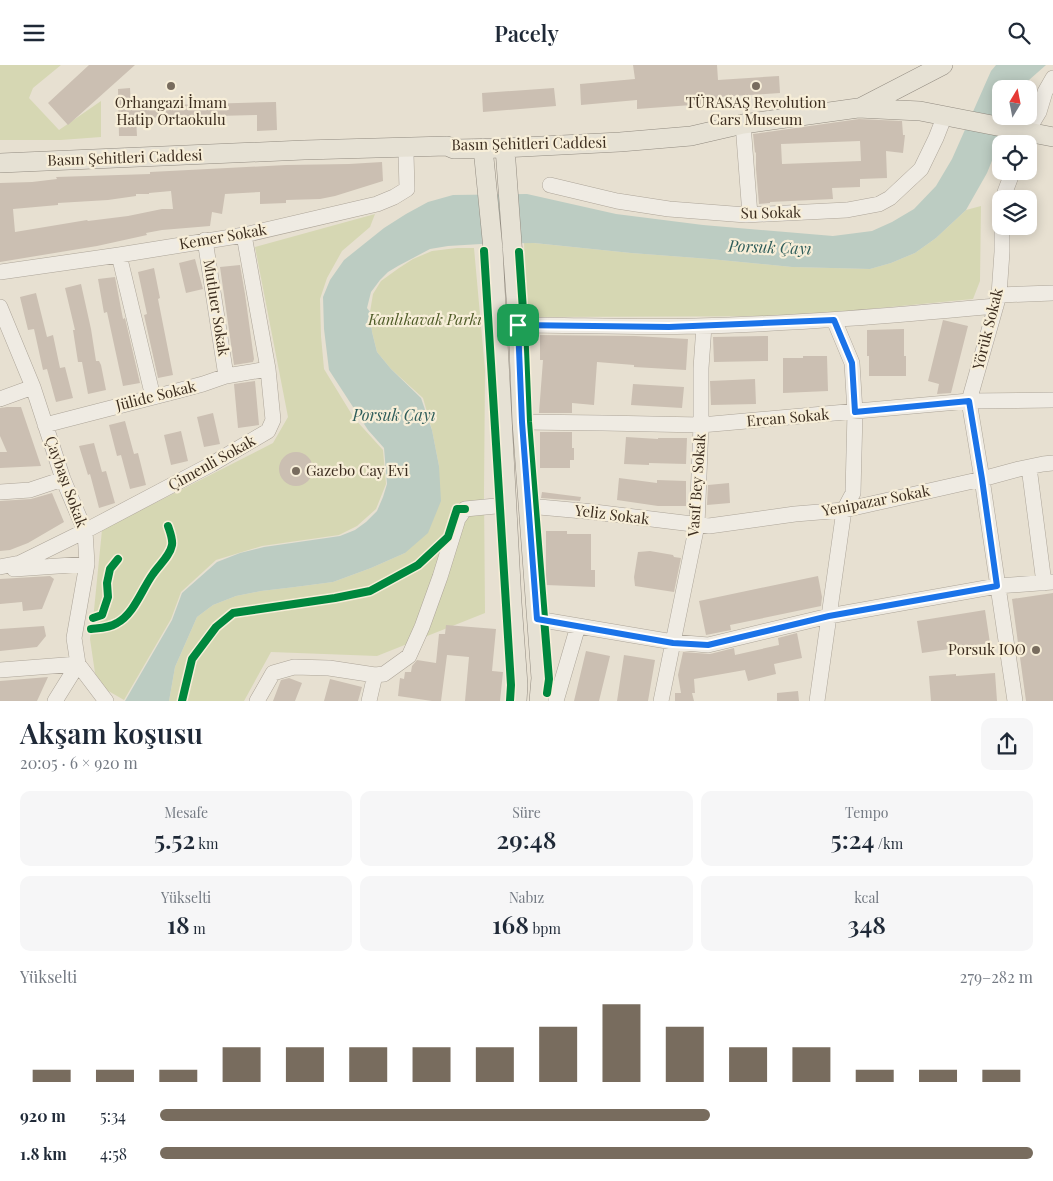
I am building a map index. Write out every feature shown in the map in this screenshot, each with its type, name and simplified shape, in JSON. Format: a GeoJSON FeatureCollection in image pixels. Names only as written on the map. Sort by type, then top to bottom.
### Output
{"type":"FeatureCollection","features":[{"type":"Feature","properties":{"kind":"main road"},"geometry":{"type":"LineString","coordinates":[[858,108],[943,65]]}},
{"type":"Feature","properties":{"kind":"main road","name":"Basın Şehitleri Caddesi"},"geometry":{"type":"LineString","coordinates":[[0,163],[446,146],[454,149],[505,148],[610,142],[691,136],[743,124],[858,108],[920,111],[945,115],[1015,135]]}},
{"type":"Feature","properties":{"kind":"main road","name":"Basın Şehitleri Caddesi"},"geometry":{"type":"LineString","coordinates":[[1037,138],[1053,137]]}},
{"type":"Feature","properties":{"kind":"main road"},"geometry":{"type":"LineString","coordinates":[[483,148],[492,249],[518,685],[517,701]]}},
{"type":"Feature","properties":{"kind":"main road"},"geometry":{"type":"LineString","coordinates":[[505,148],[518,325],[522,422],[541,678],[539,701]]}},
{"type":"Feature","properties":{"kind":"main road"},"geometry":{"type":"LineString","coordinates":[[347,149],[364,155],[447,153],[454,149]]}},
{"type":"Feature","properties":{"kind":"street"},"geometry":{"type":"LineString","coordinates":[[1027,135],[1039,112],[1053,78]]}},
{"type":"Feature","properties":{"kind":"street","name":"Su Sokak"},"geometry":{"type":"LineString","coordinates":[[550,185],[626,202],[669,209],[750,215],[847,210],[879,204],[890,198],[921,169],[945,115]]}},
{"type":"Feature","properties":{"kind":"street"},"geometry":{"type":"LineString","coordinates":[[743,124],[750,215]]}},
{"type":"Feature","properties":{"kind":"street","name":"Kemer Sokak"},"geometry":{"type":"LineString","coordinates":[[0,272],[244,235],[377,204],[407,189],[406,154]]}},
{"type":"Feature","properties":{"kind":"street","name":"Çimenli Sokak"},"geometry":{"type":"LineString","coordinates":[[0,568],[20,563],[84,531],[212,464],[268,431],[273,420],[268,369],[244,235]]}},
{"type":"Feature","properties":{"kind":"street","name":"Yörük Sokak"},"geometry":{"type":"LineString","coordinates":[[969,401],[997,301],[1002,235]]}},
{"type":"Feature","properties":{"kind":"street","name":"Mutluer Sokak"},"geometry":{"type":"LineString","coordinates":[[205,240],[226,376]]}},
{"type":"Feature","properties":{"kind":"street"},"geometry":{"type":"LineString","coordinates":[[119,255],[153,397]]}},
{"type":"Feature","properties":{"kind":"street"},"geometry":{"type":"LineString","coordinates":[[518,325],[669,327],[834,320],[1053,293]]}},
{"type":"Feature","properties":{"kind":"street","name":"Çaybaşı Sokak"},"geometry":{"type":"LineString","coordinates":[[0,307],[33,387],[63,479],[84,531],[87,564],[74,638],[78,664]]}},
{"type":"Feature","properties":{"kind":"street"},"geometry":{"type":"LineString","coordinates":[[817,701],[844,510],[853,493],[855,412],[852,363],[834,320]]}},
{"type":"Feature","properties":{"kind":"street","name":"Vasıf Bey Sokak"},"geometry":{"type":"LineString","coordinates":[[661,701],[696,525],[704,326]]}},
{"type":"Feature","properties":{"kind":"street","name":"Jülide Sokak"},"geometry":{"type":"LineString","coordinates":[[44,425],[226,376],[268,369]]}},
{"type":"Feature","properties":{"kind":"street"},"geometry":{"type":"LineString","coordinates":[[0,399],[33,387]]}},
{"type":"Feature","properties":{"kind":"street","name":"Ercan Sokak"},"geometry":{"type":"LineString","coordinates":[[522,422],[701,425],[969,401],[1053,400]]}},
{"type":"Feature","properties":{"kind":"street"},"geometry":{"type":"LineString","coordinates":[[969,401],[1015,701]]}},
{"type":"Feature","properties":{"kind":"street","name":"Yenipazar Sokak"},"geometry":{"type":"LineString","coordinates":[[696,525],[708,526],[795,514],[844,510],[1053,463]]}},
{"type":"Feature","properties":{"kind":"street"},"geometry":{"type":"LineString","coordinates":[[537,619],[673,643],[708,645],[829,616],[997,586],[1049,582],[1029,467]]}},
{"type":"Feature","properties":{"kind":"street"},"geometry":{"type":"LineString","coordinates":[[0,492],[30,490],[63,479]]}},
{"type":"Feature","properties":{"kind":"street"},"geometry":{"type":"LineString","coordinates":[[257,701],[273,673],[294,667],[329,668],[375,675],[384,674],[408,656],[422,627],[458,519],[465,509],[506,505]]}},
{"type":"Feature","properties":{"kind":"street","name":"Yeliz Sokak"},"geometry":{"type":"LineString","coordinates":[[528,506],[696,525]]}},
{"type":"Feature","properties":{"kind":"street"},"geometry":{"type":"LineString","coordinates":[[0,568],[87,564]]}},
{"type":"Feature","properties":{"kind":"street"},"geometry":{"type":"LineString","coordinates":[[556,701],[578,627]]}},
{"type":"Feature","properties":{"kind":"street"},"geometry":{"type":"LineString","coordinates":[[0,670],[78,664]]}},
{"type":"Feature","properties":{"kind":"street"},"geometry":{"type":"LineString","coordinates":[[55,701],[78,664]]}},
{"type":"Feature","properties":{"kind":"street"},"geometry":{"type":"LineString","coordinates":[[78,664],[106,701]]}},
{"type":"Feature","properties":{"kind":"street"},"geometry":{"type":"LineString","coordinates":[[369,701],[375,675]]}},
{"type":"Feature","properties":{"kind":"green space"},"geometry":{"type":"Polygon","coordinates":[[[0,65],[61,65],[33,88],[29,98],[59,130],[101,101],[101,137],[61,140],[0,140],[0,65]]]}},
{"type":"Feature","properties":{"kind":"green space"},"geometry":{"type":"Polygon","coordinates":[[[981,206],[980,281],[973,299],[798,316],[527,317],[524,242],[792,267],[870,269],[915,253],[936,238],[966,210],[981,206]]]}},
{"type":"Feature","properties":{"kind":"green space"},"geometry":{"type":"Polygon","coordinates":[[[375,214],[370,227],[342,251],[327,278],[320,299],[324,369],[354,418],[383,450],[386,484],[376,509],[357,526],[339,535],[262,546],[216,560],[181,592],[171,619],[124,700],[105,689],[95,673],[90,639],[102,530],[273,443],[288,417],[255,247],[375,214]]]}},
{"type":"Feature","properties":{"kind":"green space","name":"Kanlıkavak Parkı"},"geometry":{"type":"Polygon","coordinates":[[[474,248],[485,370],[485,613],[377,656],[271,652],[244,701],[169,701],[175,667],[197,617],[213,605],[236,596],[261,591],[333,582],[405,553],[439,466],[423,398],[391,369],[377,352],[370,312],[373,294],[381,281],[413,259],[432,251],[474,248]]]}},
{"type":"Feature","properties":{"kind":"water","name":"Porsuk Çayı"},"geometry":{"type":"Polygon","coordinates":[[[996,65],[1046,65],[1029,80],[992,80],[992,125],[1006,125],[1002,135],[992,135],[992,161],[987,173],[966,210],[936,238],[915,253],[891,263],[870,269],[792,267],[534,243],[481,244],[430,249],[388,272],[371,292],[367,308],[370,312],[377,352],[391,369],[421,398],[432,430],[439,466],[441,501],[428,533],[405,553],[333,582],[261,591],[236,596],[213,605],[197,617],[175,667],[169,701],[125,701],[172,620],[182,593],[217,562],[240,553],[264,547],[340,536],[355,530],[377,511],[387,484],[384,448],[368,430],[329,370],[324,329],[323,297],[330,280],[344,260],[384,228],[428,202],[453,195],[527,194],[616,214],[703,225],[833,236],[872,231],[914,209],[936,186],[952,159],[991,71],[996,65]]]}},
{"type":"Feature","properties":{"kind":"building"},"geometry":{"type":"Polygon","coordinates":[[[89,65],[135,65],[68,125],[48,103],[89,65]]]}},
{"type":"Feature","properties":{"kind":"building"},"geometry":{"type":"Polygon","coordinates":[[[633,65],[717,65],[718,80],[779,76],[780,93],[719,97],[719,103],[637,109],[637,100],[581,105],[580,84],[635,79],[633,65]]]}},
{"type":"Feature","properties":{"kind":"building"},"geometry":{"type":"Polygon","coordinates":[[[130,88],[131,106],[276,102],[277,130],[257,131],[257,115],[136,118],[137,136],[119,136],[118,89],[130,88]]]}},
{"type":"Feature","properties":{"kind":"building"},"geometry":{"type":"Polygon","coordinates":[[[554,88],[556,106],[483,112],[482,93],[554,88]]]}},
{"type":"Feature","properties":{"kind":"building"},"geometry":{"type":"Polygon","coordinates":[[[859,119],[902,121],[903,135],[905,135],[903,153],[886,151],[887,178],[860,179],[860,187],[832,188],[833,199],[759,204],[753,134],[859,119]],[[860,141],[781,144],[782,164],[861,161],[860,141]]]}},
{"type":"Feature","properties":{"kind":"building"},"geometry":{"type":"Polygon","coordinates":[[[382,162],[383,181],[335,196],[320,199],[286,200],[286,203],[260,204],[260,192],[225,194],[222,214],[212,212],[210,226],[162,230],[97,246],[0,262],[0,183],[32,182],[57,179],[56,177],[150,174],[150,172],[286,165],[382,162]],[[171,191],[136,194],[136,196],[108,200],[58,203],[58,205],[13,209],[15,232],[87,220],[128,216],[162,209],[173,209],[171,191]]]}},
{"type":"Feature","properties":{"kind":"building"},"geometry":{"type":"Polygon","coordinates":[[[195,259],[203,289],[186,293],[179,263],[195,259]]]}},
{"type":"Feature","properties":{"kind":"building"},"geometry":{"type":"Polygon","coordinates":[[[240,265],[254,359],[253,362],[234,365],[220,267],[240,265]]]}},
{"type":"Feature","properties":{"kind":"building"},"geometry":{"type":"Polygon","coordinates":[[[154,268],[173,375],[158,378],[144,315],[147,314],[138,272],[154,268]]]}},
{"type":"Feature","properties":{"kind":"building"},"geometry":{"type":"Polygon","coordinates":[[[115,277],[123,319],[125,318],[140,383],[123,386],[107,312],[104,313],[98,279],[115,277]]]}},
{"type":"Feature","properties":{"kind":"building"},"geometry":{"type":"Polygon","coordinates":[[[81,284],[96,361],[99,361],[101,365],[106,390],[88,394],[82,362],[78,362],[73,330],[75,330],[65,288],[81,284]]]}},
{"type":"Feature","properties":{"kind":"building"},"geometry":{"type":"Polygon","coordinates":[[[36,293],[47,337],[53,335],[60,368],[65,367],[73,398],[56,402],[47,369],[43,370],[34,329],[28,330],[20,297],[36,293]]]}},
{"type":"Feature","properties":{"kind":"building"},"geometry":{"type":"Polygon","coordinates":[[[943,320],[968,326],[951,393],[937,394],[939,384],[928,381],[943,320]]]}},
{"type":"Feature","properties":{"kind":"building"},"geometry":{"type":"Polygon","coordinates":[[[904,329],[906,376],[869,376],[867,330],[904,329]]]}},
{"type":"Feature","properties":{"kind":"building"},"geometry":{"type":"Polygon","coordinates":[[[540,335],[635,336],[688,339],[686,370],[634,367],[634,365],[597,362],[594,405],[572,403],[572,413],[539,413],[543,360],[540,360],[540,335]]]}},
{"type":"Feature","properties":{"kind":"building"},"geometry":{"type":"Polygon","coordinates":[[[768,336],[768,361],[714,362],[713,337],[768,336]]]}},
{"type":"Feature","properties":{"kind":"building"},"geometry":{"type":"Polygon","coordinates":[[[803,356],[827,356],[828,391],[783,393],[783,358],[803,358],[803,356]]]}},
{"type":"Feature","properties":{"kind":"building"},"geometry":{"type":"Polygon","coordinates":[[[755,379],[756,404],[711,405],[710,381],[755,379]]]}},
{"type":"Feature","properties":{"kind":"building"},"geometry":{"type":"Polygon","coordinates":[[[255,381],[259,425],[238,428],[234,384],[255,381]]]}},
{"type":"Feature","properties":{"kind":"building"},"geometry":{"type":"Polygon","coordinates":[[[633,384],[684,387],[682,408],[631,405],[633,384]]]}},
{"type":"Feature","properties":{"kind":"building"},"geometry":{"type":"Polygon","coordinates":[[[21,407],[41,466],[0,468],[0,452],[7,452],[0,436],[0,408],[21,407]]]}},
{"type":"Feature","properties":{"kind":"building"},"geometry":{"type":"Polygon","coordinates":[[[213,413],[220,444],[204,447],[197,417],[213,413]]]}},
{"type":"Feature","properties":{"kind":"building"},"geometry":{"type":"Polygon","coordinates":[[[125,421],[134,454],[138,453],[146,485],[130,489],[121,455],[117,456],[109,425],[125,421]]]}},
{"type":"Feature","properties":{"kind":"building"},"geometry":{"type":"Polygon","coordinates":[[[181,431],[188,461],[171,465],[164,435],[181,431]]]}},
{"type":"Feature","properties":{"kind":"building"},"geometry":{"type":"Polygon","coordinates":[[[540,432],[572,432],[574,460],[570,460],[570,468],[540,468],[540,432]]]}},
{"type":"Feature","properties":{"kind":"building"},"geometry":{"type":"Polygon","coordinates":[[[626,437],[687,438],[686,464],[624,464],[626,437]]]}},
{"type":"Feature","properties":{"kind":"building"},"geometry":{"type":"Polygon","coordinates":[[[94,443],[102,472],[106,471],[115,503],[99,508],[90,474],[88,475],[79,446],[94,443]]]}},
{"type":"Feature","properties":{"kind":"building","name":"Gazebo Cay Evi"},"geometry":{"type":"Polygon","coordinates":[[[296,452],[308,457],[313,469],[308,481],[296,486],[284,481],[279,469],[284,457],[296,452]]]}},
{"type":"Feature","properties":{"kind":"building"},"geometry":{"type":"Polygon","coordinates":[[[619,478],[657,483],[657,480],[686,481],[686,506],[658,506],[617,500],[619,478]]]}},
{"type":"Feature","properties":{"kind":"building"},"geometry":{"type":"Polygon","coordinates":[[[729,483],[730,503],[707,505],[708,485],[729,483]]]}},
{"type":"Feature","properties":{"kind":"building"},"geometry":{"type":"Polygon","coordinates":[[[542,492],[581,497],[580,501],[541,498],[542,492]]]}},
{"type":"Feature","properties":{"kind":"building"},"geometry":{"type":"Polygon","coordinates":[[[52,493],[64,522],[28,543],[10,550],[0,551],[0,501],[31,499],[52,493]]]}},
{"type":"Feature","properties":{"kind":"building"},"geometry":{"type":"Polygon","coordinates":[[[546,531],[567,531],[567,534],[591,534],[591,570],[595,570],[595,587],[546,585],[546,531]]]}},
{"type":"Feature","properties":{"kind":"building"},"geometry":{"type":"Polygon","coordinates":[[[650,551],[681,558],[674,592],[635,586],[634,577],[638,552],[650,551]]]}},
{"type":"Feature","properties":{"kind":"building"},"geometry":{"type":"Polygon","coordinates":[[[50,576],[54,579],[42,609],[23,611],[22,602],[0,604],[0,579],[50,576]]]}},
{"type":"Feature","properties":{"kind":"building"},"geometry":{"type":"Polygon","coordinates":[[[818,576],[822,597],[821,606],[730,625],[731,630],[706,635],[699,601],[818,576]]]}},
{"type":"Feature","properties":{"kind":"building","name":"Porsuk IOO"},"geometry":{"type":"Polygon","coordinates":[[[1053,593],[1053,701],[1026,701],[1012,599],[1053,593]]]}},
{"type":"Feature","properties":{"kind":"building"},"geometry":{"type":"Polygon","coordinates":[[[985,610],[990,643],[922,653],[917,621],[985,610]]]}},
{"type":"Feature","properties":{"kind":"building"},"geometry":{"type":"Polygon","coordinates":[[[446,625],[496,629],[492,671],[503,672],[500,701],[465,701],[469,657],[447,655],[441,701],[398,696],[400,678],[404,679],[405,672],[411,672],[412,666],[417,660],[436,663],[439,634],[445,634],[446,625]]]}},
{"type":"Feature","properties":{"kind":"building"},"geometry":{"type":"Polygon","coordinates":[[[44,626],[46,636],[37,647],[0,651],[0,629],[44,626]]]}},
{"type":"Feature","properties":{"kind":"building"},"geometry":{"type":"Polygon","coordinates":[[[797,633],[802,658],[774,664],[776,674],[748,681],[745,670],[694,679],[695,693],[692,693],[694,701],[675,701],[675,693],[681,693],[678,675],[683,652],[710,654],[734,648],[735,655],[779,645],[778,638],[797,633]]]}},
{"type":"Feature","properties":{"kind":"building"},"geometry":{"type":"Polygon","coordinates":[[[586,651],[610,656],[599,701],[574,701],[586,651]]]}},
{"type":"Feature","properties":{"kind":"building"},"geometry":{"type":"Polygon","coordinates":[[[624,655],[655,660],[648,701],[617,701],[624,655]]]}},
{"type":"Feature","properties":{"kind":"building"},"geometry":{"type":"Polygon","coordinates":[[[995,673],[997,701],[931,701],[929,676],[995,673]]]}},
{"type":"Feature","properties":{"kind":"building"},"geometry":{"type":"Polygon","coordinates":[[[48,677],[37,701],[0,701],[0,681],[48,677]]]}},
{"type":"Feature","properties":{"kind":"building"},"geometry":{"type":"Polygon","coordinates":[[[289,678],[302,683],[295,701],[273,701],[281,680],[289,678]]]}},
{"type":"Feature","properties":{"kind":"building"},"geometry":{"type":"Polygon","coordinates":[[[330,679],[362,687],[358,701],[324,701],[330,679]]]}},
{"type":"Feature","properties":{"kind":"building"},"geometry":{"type":"Polygon","coordinates":[[[798,691],[799,701],[777,701],[777,693],[798,691]]]}},
{"type":"Feature","properties":{"kind":"cycle path"},"geometry":{"type":"LineString","coordinates":[[484,251],[511,685],[510,701]]}},
{"type":"Feature","properties":{"kind":"cycle path"},"geometry":{"type":"LineString","coordinates":[[519,252],[528,422],[549,679],[547,693]]}},
{"type":"Feature","properties":{"kind":"cycle path"},"geometry":{"type":"LineString","coordinates":[[182,701],[192,659],[216,627],[233,613],[370,591],[418,565],[448,537],[457,509],[465,509]]}},
{"type":"Feature","properties":{"kind":"cycle path"},"geometry":{"type":"LineString","coordinates":[[91,629],[114,625],[128,614],[171,549],[172,540],[168,526]]}},
{"type":"Feature","properties":{"kind":"cycle path"},"geometry":{"type":"LineString","coordinates":[[93,618],[102,615],[108,597],[107,583],[110,569],[118,559]]}},
{"type":"Feature","properties":{"kind":"place","name":"Orhangazi İmam Hatip Ortaokulu"},"geometry":{"type":"Point","coordinates":[171,86]}},
{"type":"Feature","properties":{"kind":"place","name":"TÜRASAŞ Revolution Cars Museum"},"geometry":{"type":"Point","coordinates":[756,86]}},
{"type":"Feature","properties":{"kind":"place","name":"Gazebo Cay Evi"},"geometry":{"type":"Point","coordinates":[296,471]}},
{"type":"Feature","properties":{"kind":"place","name":"Porsuk IOO"},"geometry":{"type":"Point","coordinates":[1036,650]}},
{"type":"Feature","properties":{"kind":"route"},"geometry":{"type":"LineString","coordinates":[[834,320],[852,363],[855,412],[969,401],[997,586],[829,616],[708,645],[673,643],[537,619],[522,422],[518,325],[669,327],[834,320]]}}]}
